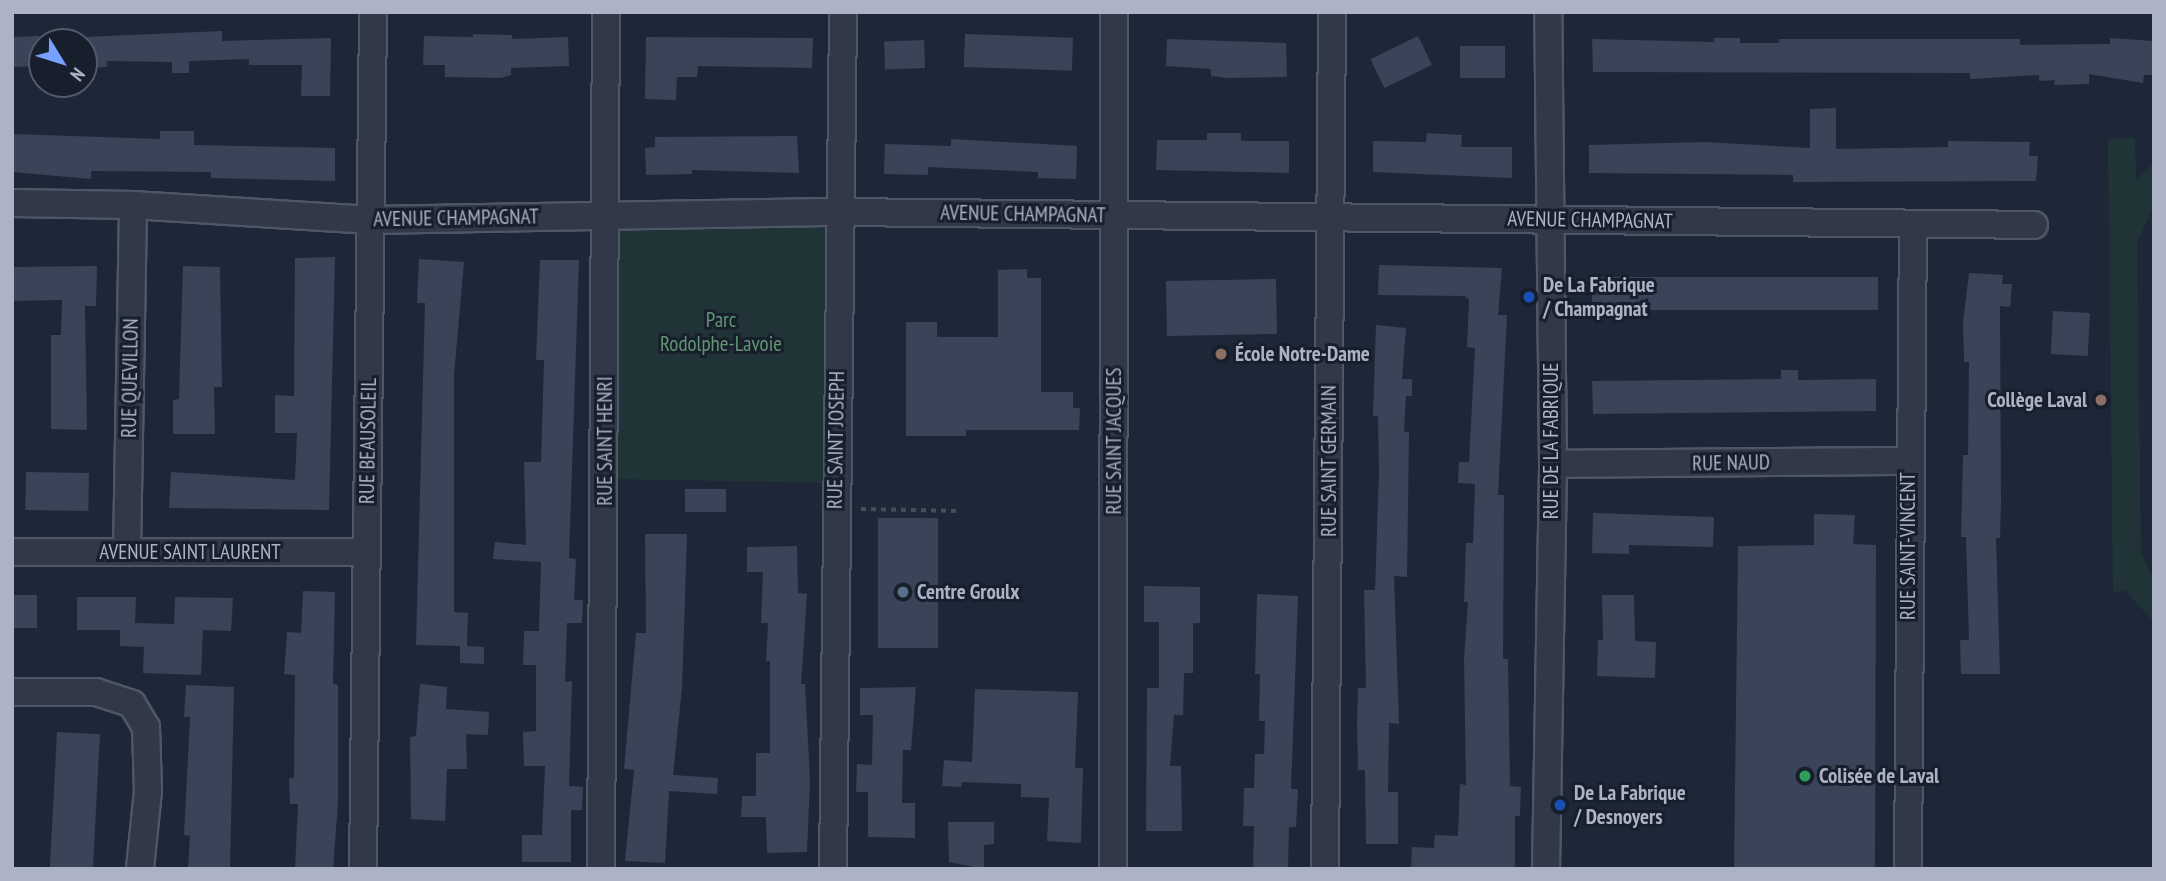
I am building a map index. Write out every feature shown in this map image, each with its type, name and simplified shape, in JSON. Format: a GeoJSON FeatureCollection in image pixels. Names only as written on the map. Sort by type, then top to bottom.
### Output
{"type":"FeatureCollection","features":[{"type":"Feature","properties":{"kind":"street","name":"RUE BEAUSOLEIL"},"geometry":{"type":"LineString","coordinates":[[363,869],[373,12]]}},
{"type":"Feature","properties":{"kind":"street","name":"RUE SAINT HENRI"},"geometry":{"type":"LineString","coordinates":[[601,869],[606,12]]}},
{"type":"Feature","properties":{"kind":"street","name":"RUE SAINT JOSEPH"},"geometry":{"type":"LineString","coordinates":[[833,869],[834,509],[843,12]]}},
{"type":"Feature","properties":{"kind":"street","name":"RUE SAINT JACQUES"},"geometry":{"type":"LineString","coordinates":[[1112,869],[1114,12]]}},
{"type":"Feature","properties":{"kind":"street","name":"RUE SAINT GERMAIN"},"geometry":{"type":"LineString","coordinates":[[1325,869],[1332,12]]}},
{"type":"Feature","properties":{"kind":"street","name":"RUE DE LA FABRIQUE"},"geometry":{"type":"LineString","coordinates":[[1546,869],[1553,464],[1548,220],[1548,12]]}},
{"type":"Feature","properties":{"kind":"street","name":"AVENUE CHAMPAGNAT"},"geometry":{"type":"LineString","coordinates":[[12,204],[133,205],[371,220],[840,212],[2034,225]]}},
{"type":"Feature","properties":{"kind":"street","name":"RUE QUEVILLON"},"geometry":{"type":"LineString","coordinates":[[127,552],[133,205]]}},
{"type":"Feature","properties":{"kind":"street","name":"RUE SAINT-VINCENT"},"geometry":{"type":"LineString","coordinates":[[1908,869],[1908,461],[1913,224]]}},
{"type":"Feature","properties":{"kind":"street","name":"RUE NAUD"},"geometry":{"type":"LineString","coordinates":[[1553,464],[1908,461]]}},
{"type":"Feature","properties":{"kind":"street","name":"AVENUE SAINT LAURENT"},"geometry":{"type":"LineString","coordinates":[[12,552],[367,552]]}},
{"type":"Feature","properties":{"kind":"street"},"geometry":{"type":"LineString","coordinates":[[12,692],[96,692],[132,704],[146,727],[148,791],[140,869]]}},
{"type":"Feature","properties":{"kind":"path"},"geometry":{"type":"LineString","coordinates":[[834,509],[960,511]]}},
{"type":"Feature","properties":{"kind":"green space"},"geometry":{"type":"Polygon","coordinates":[[[2135,138],[2136,180],[2154,162],[2154,205],[2137,243],[2141,552],[2154,582],[2154,622],[2125,590],[2113,593],[2108,139],[2135,138]]]}},
{"type":"Feature","properties":{"kind":"green space","name":"Parc Rodolphe-Lavoie"},"geometry":{"type":"Polygon","coordinates":[[[605,208],[840,212],[835,483],[600,479],[605,208]]]}},
{"type":"Feature","properties":{"kind":"building"},"geometry":{"type":"Polygon","coordinates":[[[222,31],[222,41],[331,38],[330,96],[301,96],[302,65],[249,65],[249,59],[189,61],[189,73],[172,73],[172,62],[107,61],[107,67],[98,67],[98,36],[222,31]]]}},
{"type":"Feature","properties":{"kind":"building"},"geometry":{"type":"Polygon","coordinates":[[[473,34],[512,35],[512,39],[568,37],[569,66],[511,68],[511,75],[501,78],[445,77],[445,65],[423,65],[424,36],[473,37],[473,34]]]}},
{"type":"Feature","properties":{"kind":"building"},"geometry":{"type":"Polygon","coordinates":[[[965,34],[1073,38],[1072,71],[964,67],[965,34]]]}},
{"type":"Feature","properties":{"kind":"building"},"geometry":{"type":"Polygon","coordinates":[[[28,36],[28,66],[13,67],[12,37],[28,36]]]}},
{"type":"Feature","properties":{"kind":"building"},"geometry":{"type":"Polygon","coordinates":[[[1418,36],[1432,65],[1384,88],[1370,59],[1418,36]]]}},
{"type":"Feature","properties":{"kind":"building"},"geometry":{"type":"Polygon","coordinates":[[[646,37],[813,38],[812,68],[698,66],[697,77],[677,77],[676,100],[645,99],[646,37]]]}},
{"type":"Feature","properties":{"kind":"building"},"geometry":{"type":"Polygon","coordinates":[[[1714,38],[1740,38],[1740,43],[1779,43],[1779,39],[2020,39],[2020,45],[2110,44],[2110,38],[2154,41],[2154,75],[2144,75],[2143,83],[2089,74],[2089,84],[2054,85],[2055,80],[2039,81],[2039,75],[1970,79],[1970,73],[1593,72],[1592,39],[1714,42],[1714,38]]]}},
{"type":"Feature","properties":{"kind":"building"},"geometry":{"type":"Polygon","coordinates":[[[1167,39],[1286,43],[1287,77],[1228,78],[1211,76],[1211,69],[1166,66],[1167,39]]]}},
{"type":"Feature","properties":{"kind":"building"},"geometry":{"type":"Polygon","coordinates":[[[924,40],[925,68],[885,69],[884,41],[924,40]]]}},
{"type":"Feature","properties":{"kind":"building"},"geometry":{"type":"Polygon","coordinates":[[[1460,46],[1505,46],[1505,78],[1460,78],[1460,46]]]}},
{"type":"Feature","properties":{"kind":"building"},"geometry":{"type":"Polygon","coordinates":[[[1836,108],[1836,149],[1948,147],[1948,141],[2030,142],[2029,156],[2038,156],[2036,181],[1793,182],[1793,175],[1589,173],[1589,145],[1705,142],[1810,148],[1810,109],[1836,108]]]}},
{"type":"Feature","properties":{"kind":"building"},"geometry":{"type":"Polygon","coordinates":[[[160,131],[194,131],[194,145],[335,148],[335,181],[211,178],[211,172],[91,171],[91,179],[12,172],[12,134],[160,139],[160,131]]]}},
{"type":"Feature","properties":{"kind":"building"},"geometry":{"type":"Polygon","coordinates":[[[1207,133],[1241,133],[1241,141],[1289,141],[1289,173],[1156,170],[1157,140],[1207,140],[1207,133]]]}},
{"type":"Feature","properties":{"kind":"building"},"geometry":{"type":"Polygon","coordinates":[[[1427,133],[1462,135],[1461,147],[1512,147],[1512,178],[1373,172],[1373,141],[1426,142],[1427,133]]]}},
{"type":"Feature","properties":{"kind":"building"},"geometry":{"type":"Polygon","coordinates":[[[797,136],[799,173],[692,170],[692,174],[646,175],[645,148],[655,147],[655,137],[797,136]]]}},
{"type":"Feature","properties":{"kind":"building"},"geometry":{"type":"Polygon","coordinates":[[[951,139],[1077,146],[1076,179],[1038,178],[1038,172],[928,167],[928,175],[884,174],[885,144],[951,146],[951,139]]]}},
{"type":"Feature","properties":{"kind":"building"},"geometry":{"type":"Polygon","coordinates":[[[335,257],[329,510],[169,508],[171,472],[295,480],[297,433],[275,433],[275,395],[294,396],[295,258],[335,257]]]}},
{"type":"Feature","properties":{"kind":"building"},"geometry":{"type":"Polygon","coordinates":[[[419,259],[464,262],[454,375],[454,612],[468,613],[467,646],[484,647],[484,664],[460,663],[460,646],[416,645],[425,303],[417,303],[419,259]]]}},
{"type":"Feature","properties":{"kind":"building"},"geometry":{"type":"Polygon","coordinates":[[[540,260],[579,260],[569,558],[576,559],[574,600],[583,600],[582,623],[567,623],[565,682],[572,681],[569,786],[583,787],[582,810],[571,810],[571,862],[522,862],[522,835],[542,835],[545,766],[524,766],[523,732],[536,731],[536,665],[523,665],[524,631],[539,631],[541,562],[493,559],[495,542],[526,545],[524,462],[541,462],[544,360],[536,360],[540,260]]]}},
{"type":"Feature","properties":{"kind":"building"},"geometry":{"type":"Polygon","coordinates":[[[1379,265],[1502,268],[1498,315],[1507,315],[1498,495],[1504,495],[1503,659],[1508,659],[1510,786],[1521,787],[1520,816],[1515,816],[1515,869],[1411,868],[1412,847],[1434,848],[1435,835],[1458,836],[1460,784],[1466,785],[1464,659],[1468,602],[1464,602],[1466,543],[1473,543],[1475,484],[1458,483],[1459,462],[1469,462],[1475,348],[1467,347],[1469,300],[1465,296],[1378,295],[1379,265]]]}},
{"type":"Feature","properties":{"kind":"building"},"geometry":{"type":"Polygon","coordinates":[[[97,266],[96,306],[85,306],[87,430],[51,429],[51,335],[61,335],[62,300],[12,301],[12,267],[97,266]]]}},
{"type":"Feature","properties":{"kind":"building"},"geometry":{"type":"Polygon","coordinates":[[[183,266],[220,267],[222,387],[214,387],[215,434],[173,434],[173,400],[179,399],[183,266]]]}},
{"type":"Feature","properties":{"kind":"building"},"geometry":{"type":"Polygon","coordinates":[[[1027,269],[1027,278],[1041,278],[1041,392],[1073,392],[1073,408],[1080,408],[1079,430],[966,430],[966,436],[906,436],[906,322],[937,322],[937,337],[998,337],[998,270],[1027,269]]]}},
{"type":"Feature","properties":{"kind":"building"},"geometry":{"type":"Polygon","coordinates":[[[1969,273],[2003,275],[2002,284],[2012,284],[2010,307],[2000,306],[2001,504],[2000,538],[1996,538],[2000,674],[1961,674],[1960,640],[1969,640],[1966,537],[1961,537],[1963,455],[1968,455],[1969,362],[1964,362],[1963,322],[1969,273]]]}},
{"type":"Feature","properties":{"kind":"building"},"geometry":{"type":"Polygon","coordinates":[[[1592,277],[1878,277],[1878,310],[1592,310],[1592,277]]]}},
{"type":"Feature","properties":{"kind":"building"},"geometry":{"type":"Polygon","coordinates":[[[1276,279],[1277,334],[1167,336],[1166,281],[1276,279]]]}},
{"type":"Feature","properties":{"kind":"building"},"geometry":{"type":"Polygon","coordinates":[[[2053,311],[2090,313],[2088,356],[2051,354],[2053,311]]]}},
{"type":"Feature","properties":{"kind":"building"},"geometry":{"type":"Polygon","coordinates":[[[1376,325],[1406,328],[1402,379],[1412,379],[1412,396],[1406,396],[1404,432],[1409,432],[1407,577],[1394,576],[1399,724],[1389,723],[1388,792],[1398,792],[1398,844],[1366,844],[1365,770],[1358,770],[1358,688],[1366,688],[1364,590],[1375,590],[1379,471],[1378,416],[1373,416],[1376,325]]]}},
{"type":"Feature","properties":{"kind":"building"},"geometry":{"type":"Polygon","coordinates":[[[1781,370],[1798,370],[1798,380],[1876,379],[1876,411],[1593,414],[1592,381],[1781,379],[1781,370]]]}},
{"type":"Feature","properties":{"kind":"building"},"geometry":{"type":"Polygon","coordinates":[[[26,472],[89,473],[88,511],[25,510],[26,472]]]}},
{"type":"Feature","properties":{"kind":"building"},"geometry":{"type":"Polygon","coordinates":[[[685,489],[726,489],[726,512],[685,512],[685,489]]]}},
{"type":"Feature","properties":{"kind":"building"},"geometry":{"type":"Polygon","coordinates":[[[1593,513],[1714,517],[1713,547],[1629,545],[1629,554],[1592,553],[1593,513]]]}},
{"type":"Feature","properties":{"kind":"building","name":"Colisée de Laval"},"geometry":{"type":"Polygon","coordinates":[[[1814,514],[1855,515],[1853,544],[1876,545],[1875,869],[1734,869],[1738,546],[1814,545],[1814,514]]]}},
{"type":"Feature","properties":{"kind":"building"},"geometry":{"type":"Polygon","coordinates":[[[878,518],[938,518],[938,648],[878,648],[878,518]]]}},
{"type":"Feature","properties":{"kind":"building"},"geometry":{"type":"Polygon","coordinates":[[[645,534],[687,534],[682,688],[673,775],[718,778],[717,794],[669,791],[665,863],[625,861],[634,770],[624,769],[636,633],[646,633],[645,534]]]}},
{"type":"Feature","properties":{"kind":"building"},"geometry":{"type":"Polygon","coordinates":[[[797,546],[798,593],[807,594],[801,684],[805,684],[810,780],[807,852],[767,853],[766,817],[741,817],[742,796],[756,796],[756,753],[770,753],[770,661],[766,661],[768,623],[761,623],[763,572],[747,572],[747,547],[797,546]]]}},
{"type":"Feature","properties":{"kind":"building"},"geometry":{"type":"Polygon","coordinates":[[[1144,586],[1200,587],[1200,623],[1193,623],[1193,673],[1184,673],[1183,715],[1174,715],[1170,766],[1181,766],[1182,831],[1146,831],[1147,688],[1159,688],[1159,622],[1144,622],[1144,586]]]}},
{"type":"Feature","properties":{"kind":"building"},"geometry":{"type":"Polygon","coordinates":[[[303,591],[335,592],[333,684],[338,685],[338,803],[333,869],[295,868],[298,804],[290,804],[289,778],[294,778],[295,675],[284,674],[287,632],[301,633],[303,591]]]}},
{"type":"Feature","properties":{"kind":"building"},"geometry":{"type":"Polygon","coordinates":[[[1257,594],[1298,596],[1291,789],[1298,789],[1296,827],[1289,827],[1288,869],[1253,869],[1254,826],[1243,826],[1244,788],[1254,788],[1255,754],[1264,754],[1265,721],[1259,721],[1260,674],[1255,674],[1257,594]]]}},
{"type":"Feature","properties":{"kind":"building"},"geometry":{"type":"Polygon","coordinates":[[[12,595],[37,595],[37,628],[12,628],[12,595]]]}},
{"type":"Feature","properties":{"kind":"building"},"geometry":{"type":"Polygon","coordinates":[[[1602,595],[1634,595],[1635,641],[1656,642],[1655,678],[1597,676],[1598,640],[1603,640],[1602,595]]]}},
{"type":"Feature","properties":{"kind":"building"},"geometry":{"type":"Polygon","coordinates":[[[77,597],[136,597],[135,623],[174,624],[175,597],[233,598],[231,631],[203,630],[201,675],[143,673],[144,647],[120,646],[120,630],[77,630],[77,597]]]}},
{"type":"Feature","properties":{"kind":"building"},"geometry":{"type":"Polygon","coordinates":[[[420,684],[447,687],[446,709],[489,712],[488,735],[466,734],[467,769],[447,769],[445,821],[411,819],[410,737],[416,736],[420,684]]]}},
{"type":"Feature","properties":{"kind":"building"},"geometry":{"type":"Polygon","coordinates":[[[186,685],[234,687],[230,869],[188,869],[190,836],[184,835],[190,717],[184,717],[186,685]]]}},
{"type":"Feature","properties":{"kind":"building"},"geometry":{"type":"Polygon","coordinates":[[[916,687],[911,750],[903,750],[902,803],[915,803],[915,838],[868,837],[868,792],[856,792],[857,764],[872,765],[873,715],[860,715],[860,688],[916,687]]]}},
{"type":"Feature","properties":{"kind":"building"},"geometry":{"type":"Polygon","coordinates":[[[975,689],[1078,692],[1075,768],[1083,768],[1081,843],[1047,841],[1049,798],[1021,797],[1021,784],[962,782],[961,787],[942,786],[944,760],[972,762],[975,689]]]}},
{"type":"Feature","properties":{"kind":"building"},"geometry":{"type":"Polygon","coordinates":[[[57,732],[100,734],[93,869],[50,869],[57,732]]]}},
{"type":"Feature","properties":{"kind":"building"},"geometry":{"type":"Polygon","coordinates":[[[948,822],[994,822],[994,844],[984,845],[984,869],[949,862],[948,822]]]}},
{"type":"Feature","properties":{"kind":"place","name":"De La Fabrique / Champagnat"},"geometry":{"type":"Point","coordinates":[1529,297]}},
{"type":"Feature","properties":{"kind":"place","name":"École Notre-Dame"},"geometry":{"type":"Point","coordinates":[1221,354]}},
{"type":"Feature","properties":{"kind":"place","name":"Collège Laval"},"geometry":{"type":"Point","coordinates":[2101,400]}},
{"type":"Feature","properties":{"kind":"place","name":"Centre Groulx"},"geometry":{"type":"Point","coordinates":[903,592]}},
{"type":"Feature","properties":{"kind":"place","name":"Colisée de Laval"},"geometry":{"type":"Point","coordinates":[1805,776]}},
{"type":"Feature","properties":{"kind":"place","name":"De La Fabrique / Desnoyers"},"geometry":{"type":"Point","coordinates":[1560,805]}}]}
